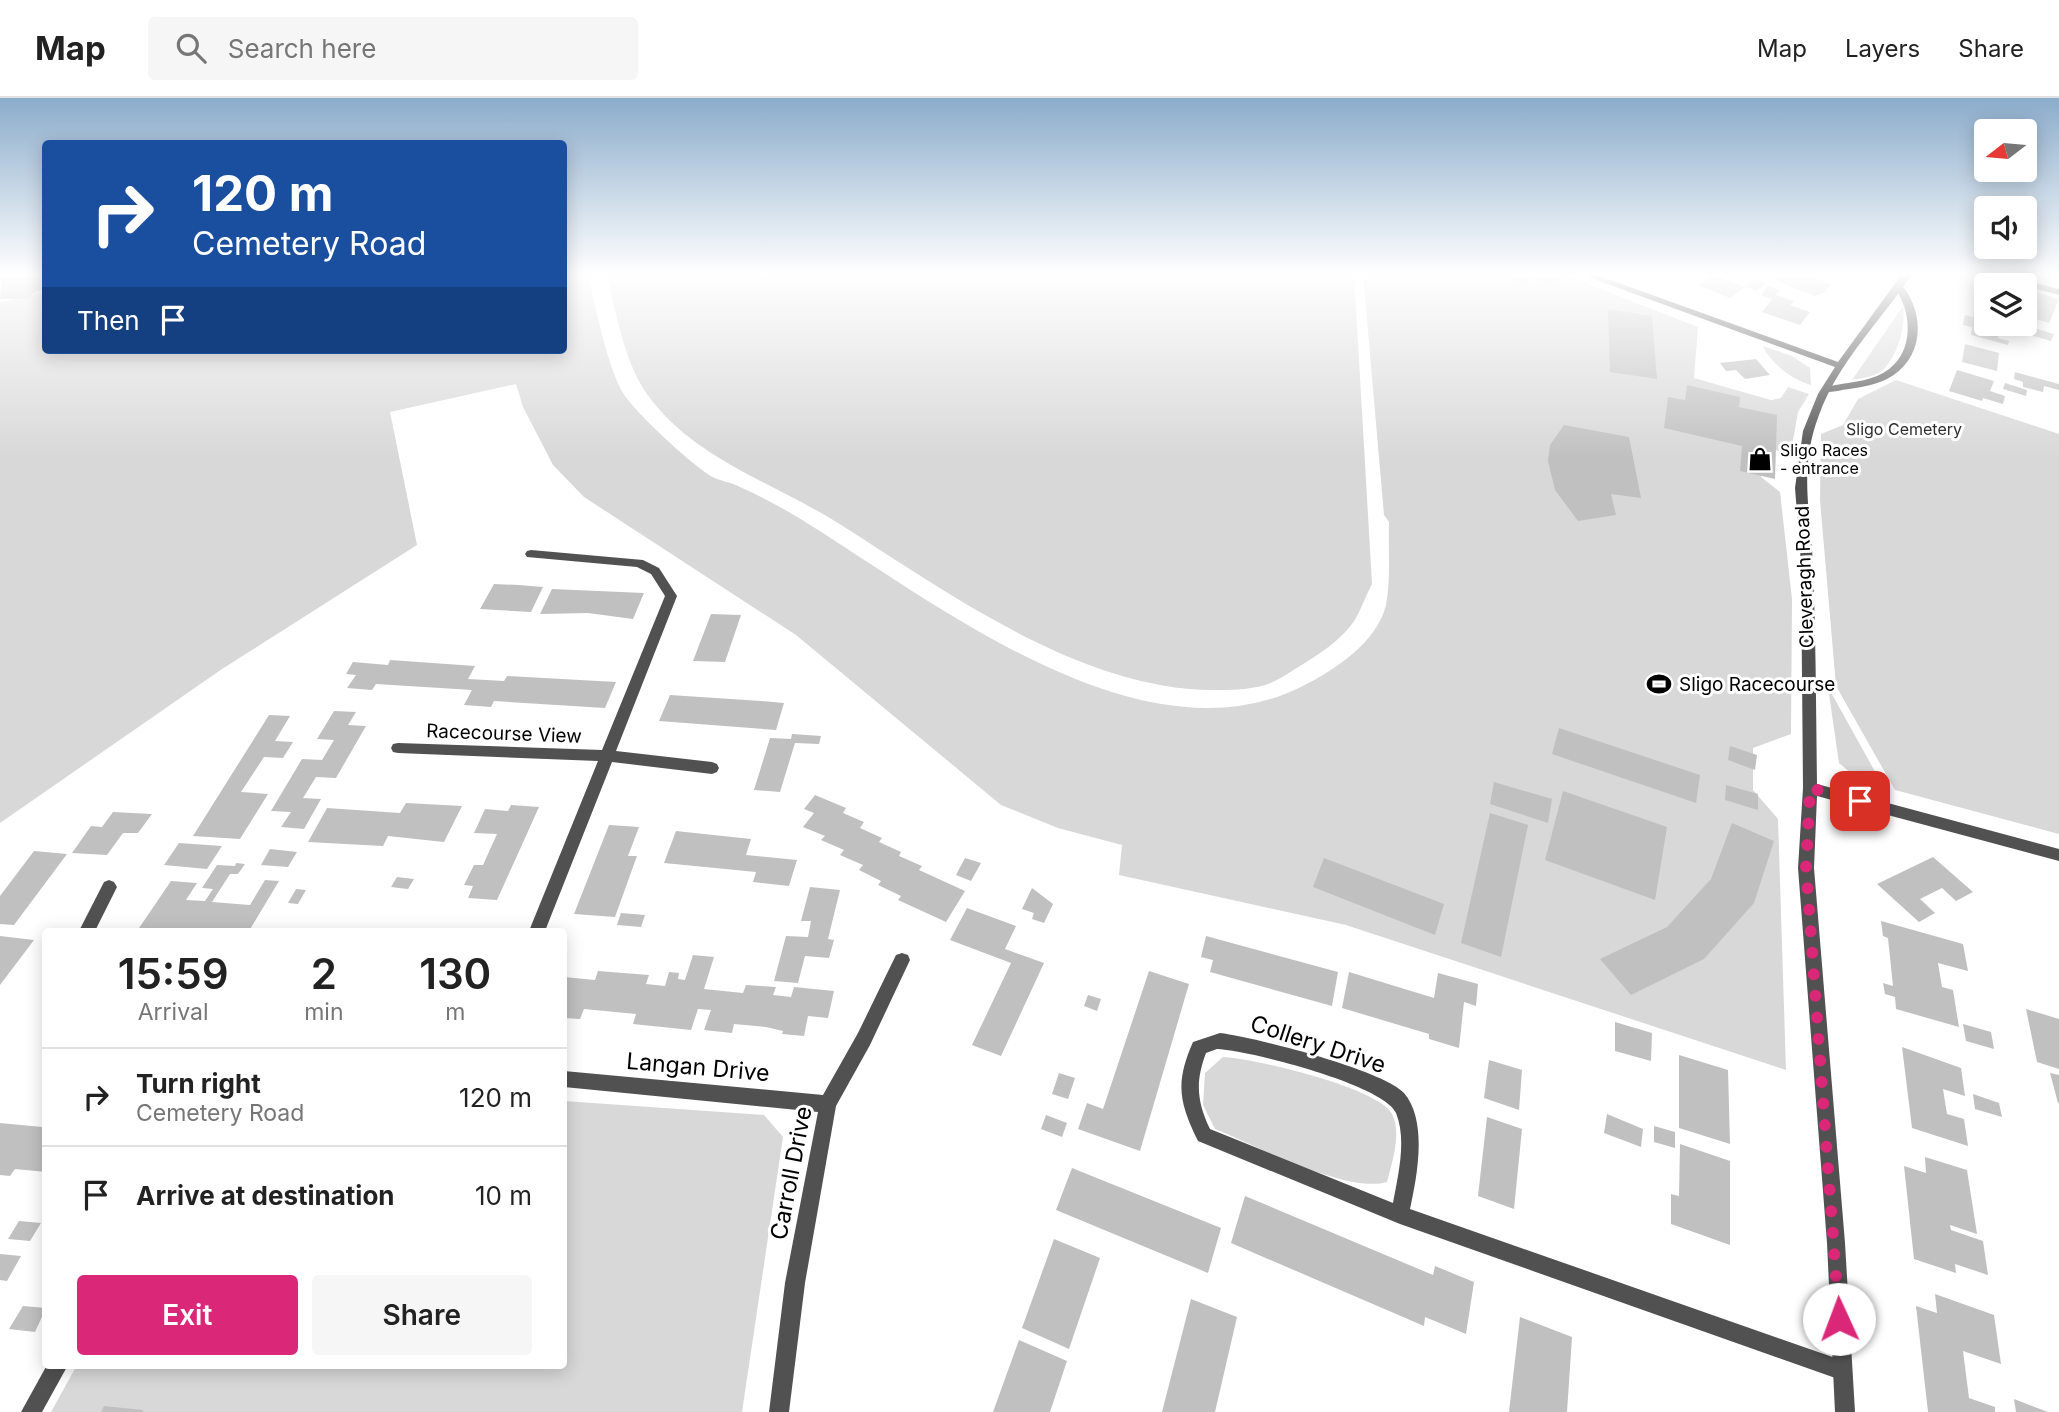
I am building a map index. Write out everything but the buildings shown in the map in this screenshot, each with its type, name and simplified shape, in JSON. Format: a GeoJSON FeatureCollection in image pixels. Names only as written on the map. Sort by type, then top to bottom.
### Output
{"type":"FeatureCollection","features":[{"type":"Feature","properties":{"kind":"street"},"geometry":{"type":"LineString","coordinates":[[1756,335],[1841,366]]}},
{"type":"Feature","properties":{"kind":"street","name":"Cleveragh Road"},"geometry":{"type":"LineString","coordinates":[[1845,1412],[1836,1243],[1806,868],[1810,788],[1807,563],[1801,490],[1805,449],[1813,414],[1841,366],[1863,335]]}},
{"type":"Feature","properties":{"kind":"street"},"geometry":{"type":"LineString","coordinates":[[1826,390],[1880,378],[1899,366],[1911,335]]}},
{"type":"Feature","properties":{"kind":"street"},"geometry":{"type":"LineString","coordinates":[[531,554],[639,563],[655,571],[671,596],[609,757],[538,928]]}},
{"type":"Feature","properties":{"kind":"street","name":"Racecourse View"},"geometry":{"type":"LineString","coordinates":[[398,748],[609,757],[712,768]]}},
{"type":"Feature","properties":{"kind":"street"},"geometry":{"type":"LineString","coordinates":[[1810,788],[2059,855]]}},
{"type":"Feature","properties":{"kind":"street"},"geometry":{"type":"LineString","coordinates":[[88,928],[109,887]]}},
{"type":"Feature","properties":{"kind":"street","name":"Carroll Drive"},"geometry":{"type":"LineString","coordinates":[[779,1412],[795,1283],[828,1104],[864,1039],[902,960]]}},
{"type":"Feature","properties":{"kind":"street","name":"Collery Drive"},"geometry":{"type":"LineString","coordinates":[[1400,1216],[1409,1164],[1407,1117],[1398,1097],[1371,1083],[1260,1047],[1217,1041],[1199,1048],[1187,1080],[1188,1105],[1204,1135],[1400,1216],[1842,1370]]}},
{"type":"Feature","properties":{"kind":"street","name":"Langan Drive"},"geometry":{"type":"LineString","coordinates":[[567,1079],[828,1104]]}},
{"type":"Feature","properties":{"kind":"street"},"geometry":{"type":"LineString","coordinates":[[31,1412],[56,1369]]}},
{"type":"Feature","properties":{"kind":"green space"},"geometry":{"type":"Polygon","coordinates":[[[0,335],[42,335],[42,354],[567,354],[567,335],[603,335],[615,375],[628,400],[667,440],[709,475],[736,485],[785,510],[973,628],[1039,663],[1106,690],[1173,706],[1238,706],[1301,687],[1327,673],[1352,654],[1364,643],[1381,619],[1388,585],[1389,522],[1384,515],[1368,335],[1697,335],[1694,378],[1771,400],[1781,398],[1788,387],[1809,394],[1798,412],[1790,457],[1776,450],[1760,449],[1761,477],[1780,492],[1792,599],[1791,734],[1753,748],[1753,790],[1778,819],[1786,1070],[1346,925],[1119,875],[1122,845],[1058,828],[1001,805],[796,635],[584,497],[553,465],[523,407],[516,384],[390,412],[417,545],[222,669],[0,823],[0,335]]]}},
{"type":"Feature","properties":{"kind":"green space"},"geometry":{"type":"Polygon","coordinates":[[[622,335],[1358,335],[1372,584],[1356,618],[1338,639],[1316,656],[1263,686],[1221,690],[1170,687],[1119,675],[1069,657],[1020,634],[925,579],[838,523],[716,456],[672,422],[653,402],[635,373],[622,335]]]}},
{"type":"Feature","properties":{"kind":"green space"},"geometry":{"type":"Polygon","coordinates":[[[1883,335],[1901,335],[1893,356],[1884,369],[1869,377],[1852,380],[1883,335]]]}},
{"type":"Feature","properties":{"kind":"green space"},"geometry":{"type":"Polygon","coordinates":[[[1763,346],[1792,356],[1810,368],[1811,385],[1783,370],[1771,359],[1763,346]]]}},
{"type":"Feature","properties":{"kind":"green space","name":"Sligo Cemetery"},"geometry":{"type":"Polygon","coordinates":[[[1896,380],[2059,434],[2059,834],[1895,790],[1836,686],[1820,500],[1821,434],[1843,425],[1858,399],[1896,380]]]}},
{"type":"Feature","properties":{"kind":"green space"},"geometry":{"type":"Polygon","coordinates":[[[1828,687],[1883,786],[1859,780],[1839,763],[1828,687]]]}},
{"type":"Feature","properties":{"kind":"green space"},"geometry":{"type":"Polygon","coordinates":[[[1223,1057],[1314,1076],[1365,1094],[1383,1104],[1392,1114],[1396,1130],[1387,1182],[1370,1184],[1326,1175],[1215,1129],[1203,1105],[1205,1073],[1223,1057]]]}},
{"type":"Feature","properties":{"kind":"green space"},"geometry":{"type":"Polygon","coordinates":[[[567,1101],[764,1115],[783,1137],[742,1412],[51,1412],[75,1369],[567,1369],[567,1101]]]}},
{"type":"Feature","properties":{"kind":"place","name":"Sligo Races - entrance"},"geometry":{"type":"Point","coordinates":[1760,459]}},
{"type":"Feature","properties":{"kind":"place","name":"Sligo Racecourse"},"geometry":{"type":"Point","coordinates":[1659,684]}},
{"type":"Feature","properties":{"kind":"route"},"geometry":{"type":"LineString","coordinates":[[1839,1319],[1836,1243],[1806,868],[1810,788],[1860,801]]}}]}
